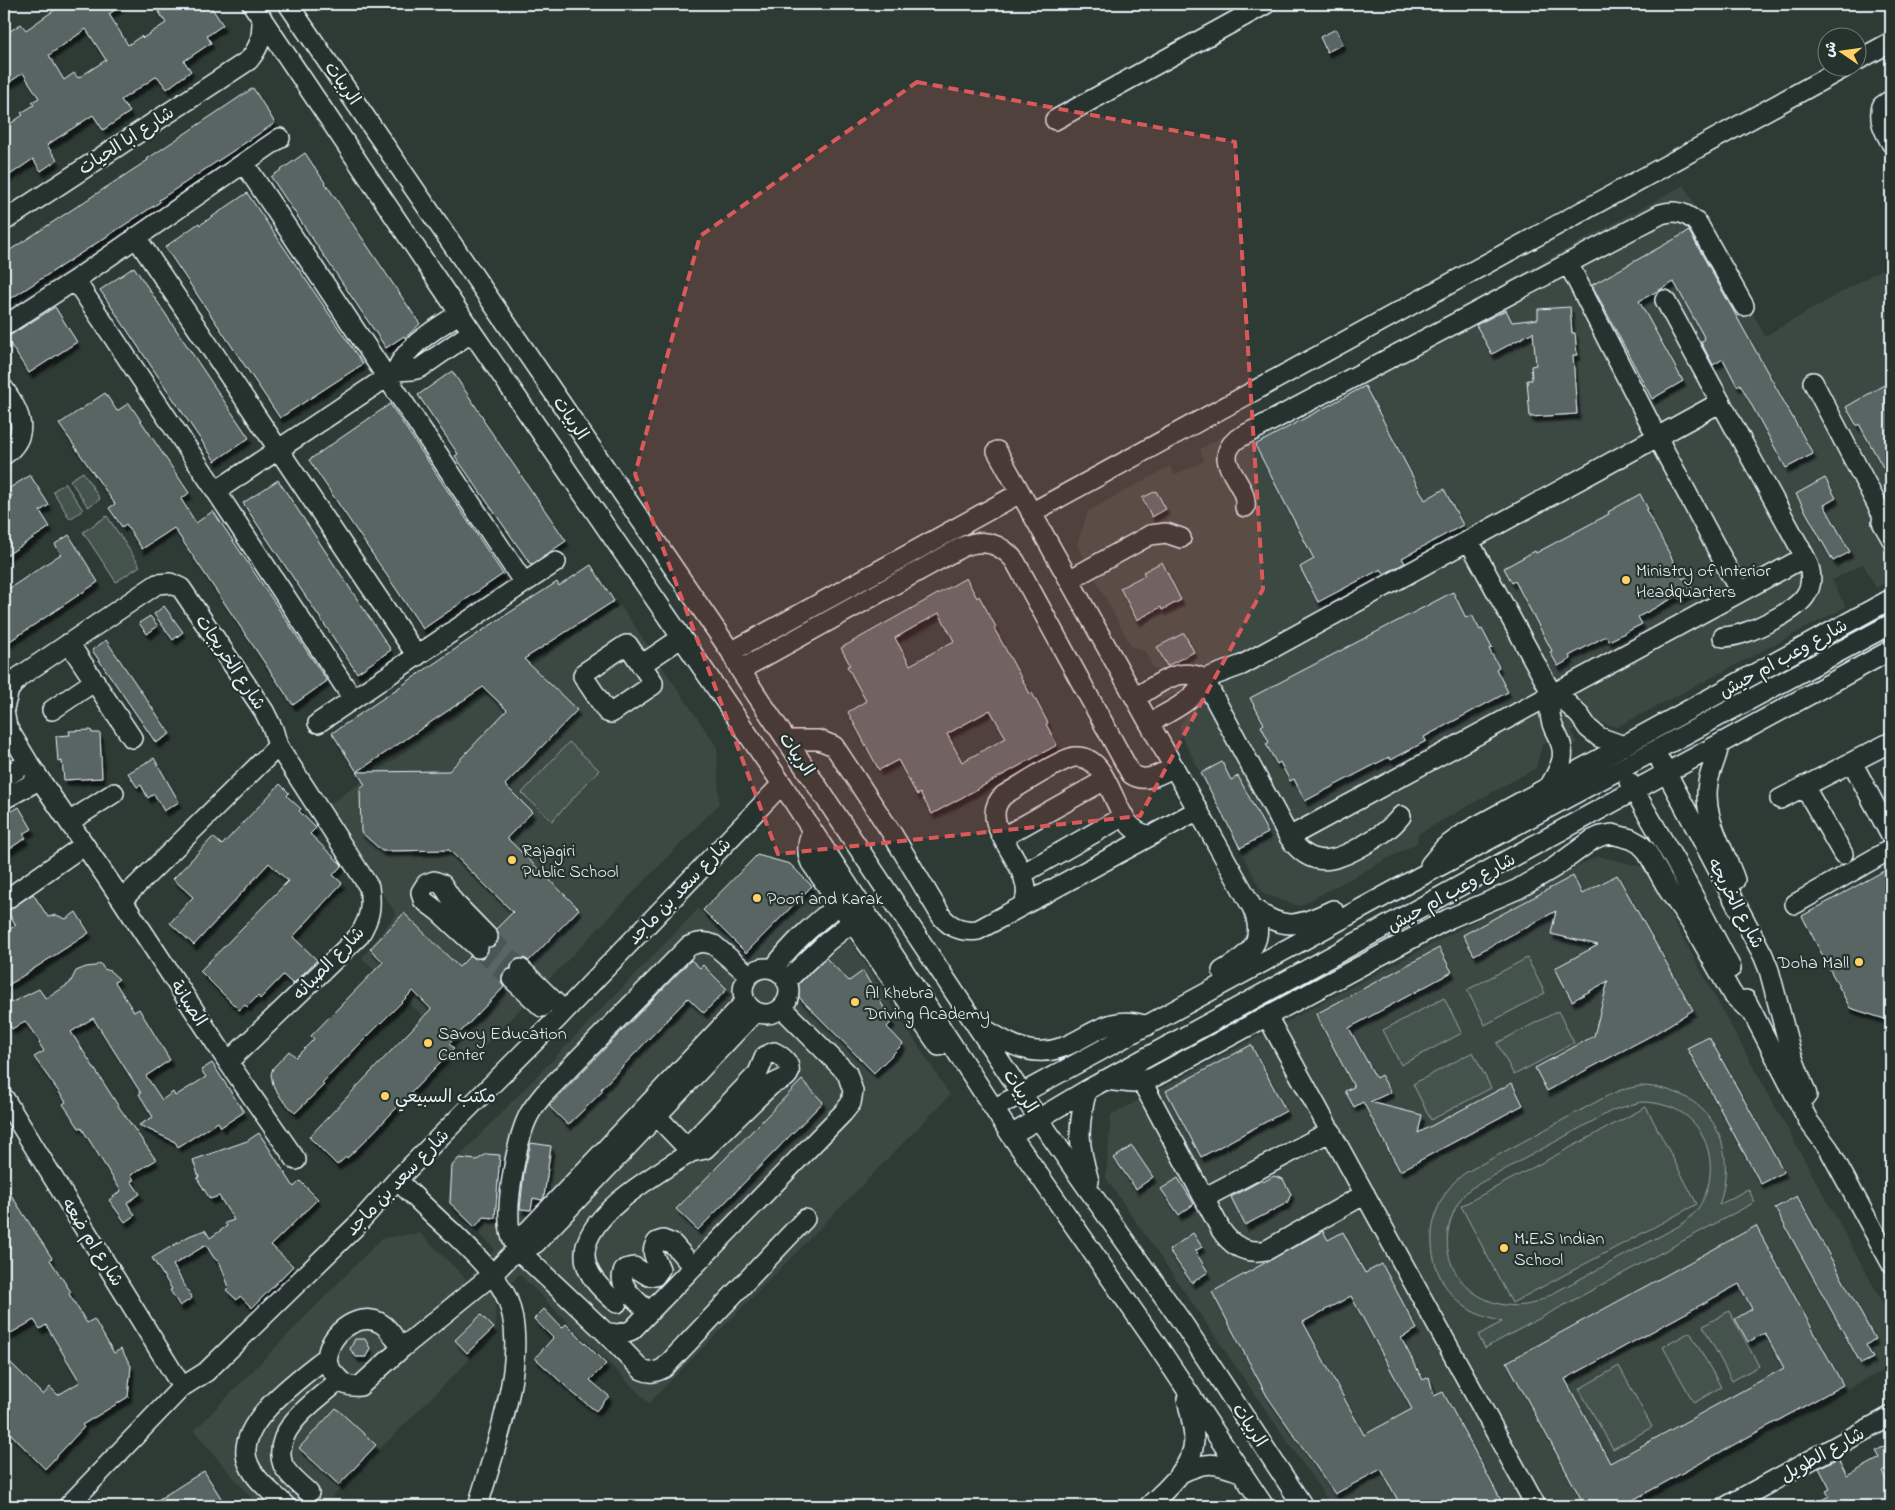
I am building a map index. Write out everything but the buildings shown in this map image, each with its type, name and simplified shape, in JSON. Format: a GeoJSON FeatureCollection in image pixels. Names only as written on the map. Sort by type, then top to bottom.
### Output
{"type":"FeatureCollection","features":[{"type":"Feature","properties":{"kind":"street","name":"الربيات"},"geometry":{"type":"LineString","coordinates":[[288,4],[731,652],[740,670],[1038,1118],[1184,1325],[1303,1506]]}},
{"type":"Feature","properties":{"kind":"street"},"geometry":{"type":"LineString","coordinates":[[1055,120],[1266,4]]}},
{"type":"Feature","properties":{"kind":"street","name":"الربيات"},"geometry":{"type":"LineString","coordinates":[[257,11],[472,332],[782,784],[1011,1134],[1264,1506]]}},
{"type":"Feature","properties":{"kind":"street","name":"شارع ابا الحيات"},"geometry":{"type":"LineString","coordinates":[[4,221],[249,60],[258,48],[262,35],[257,11]]}},
{"type":"Feature","properties":{"kind":"street"},"geometry":{"type":"LineString","coordinates":[[1868,55],[1891,42]]}},
{"type":"Feature","properties":{"kind":"street"},"geometry":{"type":"LineString","coordinates":[[249,60],[263,58],[292,63]]}},
{"type":"Feature","properties":{"kind":"street"},"geometry":{"type":"LineString","coordinates":[[1031,513],[1826,78]]}},
{"type":"Feature","properties":{"kind":"street"},"geometry":{"type":"LineString","coordinates":[[1891,100],[1882,106],[1880,114],[1891,143]]}},
{"type":"Feature","properties":{"kind":"street"},"geometry":{"type":"LineString","coordinates":[[4,326],[75,280],[280,138]]}},
{"type":"Feature","properties":{"kind":"street"},"geometry":{"type":"LineString","coordinates":[[244,163],[391,374],[524,583]]}},
{"type":"Feature","properties":{"kind":"street"},"geometry":{"type":"LineString","coordinates":[[1245,507],[1244,495],[1229,468],[1227,458],[1229,447],[1237,439],[1661,214],[1680,212],[1698,224],[1744,306]]}},
{"type":"Feature","properties":{"kind":"street"},"geometry":{"type":"LineString","coordinates":[[136,237],[417,656]]}},
{"type":"Feature","properties":{"kind":"street"},"geometry":{"type":"LineString","coordinates":[[1568,263],[1657,437],[1740,592]]}},
{"type":"Feature","properties":{"kind":"street"},"geometry":{"type":"LineString","coordinates":[[75,280],[353,699]]}},
{"type":"Feature","properties":{"kind":"street"},"geometry":{"type":"LineString","coordinates":[[1664,300],[1809,564],[1811,580],[1801,603],[1790,612],[1750,631],[1723,637]]}},
{"type":"Feature","properties":{"kind":"street"},"geometry":{"type":"LineString","coordinates":[[216,491],[391,374],[408,350],[460,313]]}},
{"type":"Feature","properties":{"kind":"street"},"geometry":{"type":"LineString","coordinates":[[391,374],[420,368],[472,332]]}},
{"type":"Feature","properties":{"kind":"street"},"geometry":{"type":"LineString","coordinates":[[1813,382],[1889,525]]}},
{"type":"Feature","properties":{"kind":"street"},"geometry":{"type":"LineString","coordinates":[[4,389],[13,402],[20,418],[21,434],[15,446],[4,456]]}},
{"type":"Feature","properties":{"kind":"street"},"geometry":{"type":"LineString","coordinates":[[1149,723],[1187,702],[1198,692],[1204,679],[1242,665],[1720,402]]}},
{"type":"Feature","properties":{"kind":"street"},"geometry":{"type":"LineString","coordinates":[[997,452],[1252,907],[1259,928],[1253,947],[1244,958],[1209,980],[1199,997]]}},
{"type":"Feature","properties":{"kind":"street"},"geometry":{"type":"LineString","coordinates":[[731,652],[1020,493]]}},
{"type":"Feature","properties":{"kind":"street"},"geometry":{"type":"LineString","coordinates":[[1069,580],[1150,534],[1166,533],[1181,538]]}},
{"type":"Feature","properties":{"kind":"street"},"geometry":{"type":"LineString","coordinates":[[1469,541],[1552,694],[1567,703],[1580,716],[1588,728],[1599,737],[1624,746]]}},
{"type":"Feature","properties":{"kind":"street"},"geometry":{"type":"LineString","coordinates":[[740,670],[962,547],[977,542],[994,544],[1009,554],[1015,561],[1132,774],[1136,778],[1148,779],[1174,768]]}},
{"type":"Feature","properties":{"kind":"street"},"geometry":{"type":"LineString","coordinates":[[1289,837],[1805,557]]}},
{"type":"Feature","properties":{"kind":"street"},"geometry":{"type":"LineString","coordinates":[[318,723],[556,562]]}},
{"type":"Feature","properties":{"kind":"street","name":"شارع الخريجات"},"geometry":{"type":"LineString","coordinates":[[4,710],[9,690],[19,676],[158,584],[170,583],[176,584],[181,588],[264,712],[273,729],[278,746]]}},
{"type":"Feature","properties":{"kind":"street","name":"شارع وعب ام حيش"},"geometry":{"type":"LineString","coordinates":[[1423,875],[1444,848],[1453,841],[1891,599]]}},
{"type":"Feature","properties":{"kind":"street"},"geometry":{"type":"LineString","coordinates":[[1844,650],[1857,618]]}},
{"type":"Feature","properties":{"kind":"street","name":"شارع وعب ام حيش"},"geometry":{"type":"LineString","coordinates":[[994,1108],[1368,904],[1891,624]]}},
{"type":"Feature","properties":{"kind":"street"},"geometry":{"type":"LineString","coordinates":[[641,665],[681,638]]}},
{"type":"Feature","properties":{"kind":"street"},"geometry":{"type":"LineString","coordinates":[[70,643],[132,738]]}},
{"type":"Feature","properties":{"kind":"street","name":"شارع وعب ام حيش"},"geometry":{"type":"LineString","coordinates":[[1011,1134],[1104,1080],[1888,654]]}},
{"type":"Feature","properties":{"kind":"street"},"geometry":{"type":"LineString","coordinates":[[1135,698],[1166,680],[1182,674],[1190,673],[1204,679],[1289,837],[1301,851],[1309,856],[1318,859],[1336,859],[1345,856],[1385,832],[1401,816]]}},
{"type":"Feature","properties":{"kind":"street"},"geometry":{"type":"LineString","coordinates":[[52,710],[95,681]]}},
{"type":"Feature","properties":{"kind":"street"},"geometry":{"type":"LineString","coordinates":[[1549,787],[1560,765],[1562,751],[1559,737],[1551,721],[1552,694]]}},
{"type":"Feature","properties":{"kind":"street","name":"الصبانة"},"geometry":{"type":"LineString","coordinates":[[4,710],[7,726],[28,762],[122,900],[228,1062],[296,1160]]}},
{"type":"Feature","properties":{"kind":"street"},"geometry":{"type":"LineString","coordinates":[[788,740],[824,740],[837,750],[891,832],[942,917],[952,926],[964,930],[978,930],[1198,810]]}},
{"type":"Feature","properties":{"kind":"street"},"geometry":{"type":"LineString","coordinates":[[1780,799],[1891,742]]}},
{"type":"Feature","properties":{"kind":"street"},"geometry":{"type":"LineString","coordinates":[[1720,745],[1708,782],[1707,808],[1736,882],[1744,920]]}},
{"type":"Feature","properties":{"kind":"street"},"geometry":{"type":"LineString","coordinates":[[122,900],[278,746]]}},
{"type":"Feature","properties":{"kind":"street","name":"شارع الصبانه"},"geometry":{"type":"LineString","coordinates":[[228,1062],[359,936],[368,921],[371,905],[369,887],[360,871],[278,746]]}},
{"type":"Feature","properties":{"kind":"street","name":"شارع الخريجه"},"geometry":{"type":"LineString","coordinates":[[1655,750],[1770,970],[1793,1060],[1829,1149],[1891,1263]]}},
{"type":"Feature","properties":{"kind":"street"},"geometry":{"type":"LineString","coordinates":[[1024,904],[1027,886],[995,823],[994,810],[999,799],[1004,795],[1062,762],[1076,757],[1095,764],[1131,828],[1136,832],[1150,835]]}},
{"type":"Feature","properties":{"kind":"street"},"geometry":{"type":"LineString","coordinates":[[4,778],[28,762]]}},
{"type":"Feature","properties":{"kind":"street"},"geometry":{"type":"LineString","coordinates":[[1852,762],[1891,836]]}},
{"type":"Feature","properties":{"kind":"street","name":"شارع الخريجه"},"geometry":{"type":"LineString","coordinates":[[1621,768],[1675,861],[1809,1122],[1829,1149]]}},
{"type":"Feature","properties":{"kind":"street"},"geometry":{"type":"LineString","coordinates":[[4,799],[40,780]]}},
{"type":"Feature","properties":{"kind":"street"},"geometry":{"type":"LineString","coordinates":[[1003,837],[1105,780]]}},
{"type":"Feature","properties":{"kind":"street","name":"شارع سعد بن ماجد"},"geometry":{"type":"LineString","coordinates":[[68,1506],[182,1387],[206,1372],[355,1227],[397,1180],[560,1015],[782,784]]}},
{"type":"Feature","properties":{"kind":"street"},"geometry":{"type":"LineString","coordinates":[[1804,786],[1843,854]]}},
{"type":"Feature","properties":{"kind":"street"},"geometry":{"type":"LineString","coordinates":[[69,822],[114,793]]}},
{"type":"Feature","properties":{"kind":"street"},"geometry":{"type":"LineString","coordinates":[[1022,874],[1124,816]]}},
{"type":"Feature","properties":{"kind":"street"},"geometry":{"type":"LineString","coordinates":[[812,831],[808,843],[808,857],[811,863],[976,1099],[984,1106],[994,1108]]}},
{"type":"Feature","properties":{"kind":"street"},"geometry":{"type":"LineString","coordinates":[[1104,1080],[1142,1082],[1448,919],[1518,889],[1555,867],[1592,840],[1612,834],[1631,839],[1646,850],[1669,891],[1694,927],[1732,994],[1751,1012]]}},
{"type":"Feature","properties":{"kind":"street"},"geometry":{"type":"LineString","coordinates":[[4,900],[84,844]]}},
{"type":"Feature","properties":{"kind":"street"},"geometry":{"type":"LineString","coordinates":[[1795,904],[1891,849]]}},
{"type":"Feature","properties":{"kind":"street"},"geometry":{"type":"LineString","coordinates":[[780,975],[782,956],[809,928],[839,904]]}},
{"type":"Feature","properties":{"kind":"street"},"geometry":{"type":"LineString","coordinates":[[1252,907],[1270,920],[1290,925],[1310,921],[1348,905],[1368,904]]}},
{"type":"Feature","properties":{"kind":"street"},"geometry":{"type":"LineString","coordinates":[[780,975],[852,922]]}},
{"type":"Feature","properties":{"kind":"street"},"geometry":{"type":"LineString","coordinates":[[749,975],[714,945],[707,942],[699,942],[689,946],[544,1094],[530,1113],[520,1136],[510,1197],[510,1229],[517,1249],[605,1332],[642,1370],[650,1372],[664,1368],[805,1219]]}},
{"type":"Feature","properties":{"kind":"street"},"geometry":{"type":"LineString","coordinates":[[760,969],[780,975],[789,988],[782,1008],[769,1014],[750,1007],[742,988],[749,975],[760,969]]}},
{"type":"Feature","properties":{"kind":"street"},"geometry":{"type":"LineString","coordinates":[[1302,972],[1313,992]]}},
{"type":"Feature","properties":{"kind":"street"},"geometry":{"type":"LineString","coordinates":[[516,974],[560,1015]]}},
{"type":"Feature","properties":{"kind":"street"},"geometry":{"type":"LineString","coordinates":[[402,1348],[382,1324],[372,1320],[358,1321],[338,1333],[332,1341],[328,1350],[328,1366],[344,1385],[360,1386],[402,1348],[492,1275],[517,1249],[529,1247],[536,1243],[651,1111],[750,1007]]}},
{"type":"Feature","properties":{"kind":"street"},"geometry":{"type":"LineString","coordinates":[[605,1332],[622,1334],[632,1330],[851,1103],[853,1091],[847,1073],[782,1008]]}},
{"type":"Feature","properties":{"kind":"street"},"geometry":{"type":"LineString","coordinates":[[1267,1016],[1536,1506]]}},
{"type":"Feature","properties":{"kind":"street"},"geometry":{"type":"LineString","coordinates":[[977,1025],[1018,1047],[1038,1051],[1062,1048],[1110,1023],[1129,1021],[1147,1026]]}},
{"type":"Feature","properties":{"kind":"street"},"geometry":{"type":"LineString","coordinates":[[617,1303],[601,1289],[589,1270],[585,1253],[587,1242],[604,1216],[627,1194],[691,1152],[705,1150],[771,1085],[786,1077],[789,1073],[788,1065],[780,1055],[774,1052],[765,1056],[758,1073],[695,1139],[691,1152]]}},
{"type":"Feature","properties":{"kind":"street"},"geometry":{"type":"LineString","coordinates":[[1142,1082],[1226,1238],[1240,1249],[1258,1252],[1275,1246],[1365,1194]]}},
{"type":"Feature","properties":{"kind":"street"},"geometry":{"type":"LineString","coordinates":[[1087,1090],[1081,1113],[1079,1141],[1081,1156],[1093,1197]]}},
{"type":"Feature","properties":{"kind":"street","name":"شارع ام ضعه"},"geometry":{"type":"LineString","coordinates":[[4,1098],[182,1387]]}},
{"type":"Feature","properties":{"kind":"street"},"geometry":{"type":"LineString","coordinates":[[651,1111],[691,1152]]}},
{"type":"Feature","properties":{"kind":"street"},"geometry":{"type":"LineString","coordinates":[[1204,1198],[1331,1131]]}},
{"type":"Feature","properties":{"kind":"street"},"geometry":{"type":"LineString","coordinates":[[397,1180],[472,1252],[492,1275],[504,1293],[510,1311],[515,1358],[506,1406],[478,1506]]}},
{"type":"Feature","properties":{"kind":"street"},"geometry":{"type":"LineString","coordinates":[[649,1312],[630,1294],[624,1284],[622,1275],[626,1269],[634,1267],[649,1276],[655,1276],[660,1269],[653,1255],[653,1249],[657,1242],[663,1240],[673,1244],[693,1267]]}},
{"type":"Feature","properties":{"kind":"street"},"geometry":{"type":"LineString","coordinates":[[285,1505],[248,1465],[245,1450],[246,1443],[254,1426],[272,1404],[328,1356]]}},
{"type":"Feature","properties":{"kind":"street"},"geometry":{"type":"LineString","coordinates":[[309,1493],[283,1465],[282,1448],[284,1438],[290,1425],[298,1416],[340,1380]]}},
{"type":"Feature","properties":{"kind":"street"},"geometry":{"type":"LineString","coordinates":[[1149,1506],[1179,1474],[1194,1443],[1185,1389]]}},
{"type":"Feature","properties":{"kind":"street","name":"شارع الطويل"},"geometry":{"type":"LineString","coordinates":[[1727,1506],[1891,1416]]}},
{"type":"Feature","properties":{"kind":"street"},"geometry":{"type":"LineString","coordinates":[[1179,1474],[1199,1465],[1208,1464],[1219,1464],[1240,1472]]}},
{"type":"Feature","properties":{"kind":"highlighted area"},"geometry":{"type":"Polygon","coordinates":[[[917,82],[1235,142],[1263,589],[1140,816],[778,854],[635,474],[700,236],[917,82]]]}},
{"type":"Feature","properties":{"kind":"shaded area"},"geometry":{"type":"Polygon","coordinates":[[[1684,185],[1765,336],[1891,264],[1891,580],[1876,588],[1863,564],[1832,580],[1846,607],[1617,727],[1590,720],[1572,731],[1577,743],[1568,747],[1561,735],[1542,745],[1536,768],[1418,834],[1417,843],[1299,906],[1263,894],[1180,733],[1180,724],[1186,716],[1174,694],[1161,701],[1156,691],[1163,671],[1153,668],[1145,651],[1131,646],[1077,545],[1088,511],[1170,466],[1175,475],[1204,461],[1200,449],[1684,185]]]}},
{"type":"Feature","properties":{"kind":"shaded area"},"geometry":{"type":"Polygon","coordinates":[[[83,472],[100,499],[88,507],[70,480],[83,472]]]}},
{"type":"Feature","properties":{"kind":"shaded area"},"geometry":{"type":"Polygon","coordinates":[[[65,483],[83,510],[70,519],[53,491],[65,483]]]}},
{"type":"Feature","properties":{"kind":"shaded area"},"geometry":{"type":"Polygon","coordinates":[[[107,516],[140,566],[116,582],[83,532],[107,516]]]}},
{"type":"Feature","properties":{"kind":"shaded area","name":"Rajagiri Public School"},"geometry":{"type":"Polygon","coordinates":[[[620,605],[717,747],[719,804],[470,1061],[362,958],[396,914],[325,807],[620,605]]]}},
{"type":"Feature","properties":{"kind":"shaded area"},"geometry":{"type":"Polygon","coordinates":[[[569,742],[599,770],[552,821],[522,793],[569,742]]]}},
{"type":"Feature","properties":{"kind":"shaded area","name":"M.E.S Indian School"},"geometry":{"type":"Polygon","coordinates":[[[1597,856],[1644,867],[1891,1318],[1891,1366],[1630,1506],[1332,1506],[1106,1178],[1111,1115],[1597,856]]]}},
{"type":"Feature","properties":{"kind":"shaded area","name":"Al Khebra Driving Academy"},"geometry":{"type":"Polygon","coordinates":[[[815,886],[950,1095],[649,1403],[519,1274],[495,1301],[496,1333],[323,1506],[258,1506],[194,1431],[382,1238],[420,1233],[467,1280],[495,1249],[448,1203],[451,1165],[698,909],[745,956],[815,886]]]}},
{"type":"Feature","properties":{"kind":"shaded area"},"geometry":{"type":"Polygon","coordinates":[[[1527,958],[1545,993],[1485,1025],[1467,990],[1527,958]]]}},
{"type":"Feature","properties":{"kind":"shaded area"},"geometry":{"type":"Polygon","coordinates":[[[1444,998],[1462,1033],[1401,1065],[1383,1030],[1444,998]]]}},
{"type":"Feature","properties":{"kind":"shaded area"},"geometry":{"type":"Polygon","coordinates":[[[1558,1011],[1574,1043],[1514,1075],[1497,1043],[1558,1011]]]}},
{"type":"Feature","properties":{"kind":"shaded area"},"geometry":{"type":"Polygon","coordinates":[[[1473,1052],[1491,1088],[1431,1120],[1413,1084],[1473,1052]]]}},
{"type":"Feature","properties":{"kind":"shaded area"},"geometry":{"type":"Polygon","coordinates":[[[1640,1086],[1664,1089],[1684,1096],[1700,1108],[1713,1123],[1721,1140],[1725,1160],[1724,1182],[1719,1205],[1748,1189],[1755,1202],[1485,1348],[1478,1335],[1502,1322],[1467,1308],[1452,1295],[1441,1278],[1434,1260],[1432,1241],[1434,1222],[1440,1203],[1450,1187],[1465,1173],[1621,1090],[1640,1086]],[[1641,1102],[1613,1110],[1467,1192],[1453,1214],[1448,1234],[1448,1253],[1454,1270],[1465,1284],[1479,1296],[1496,1303],[1515,1306],[1535,1303],[1679,1226],[1691,1217],[1700,1205],[1710,1178],[1708,1148],[1702,1135],[1688,1117],[1669,1107],[1641,1102]]]}},
{"type":"Feature","properties":{"kind":"shaded area"},"geometry":{"type":"Polygon","coordinates":[[[1646,1107],[1697,1204],[1512,1303],[1461,1206],[1646,1107]]]}},
{"type":"Feature","properties":{"kind":"shaded area"},"geometry":{"type":"Polygon","coordinates":[[[1729,1311],[1759,1366],[1732,1381],[1703,1326],[1729,1311]]]}},
{"type":"Feature","properties":{"kind":"shaded area"},"geometry":{"type":"Polygon","coordinates":[[[1690,1332],[1721,1387],[1694,1403],[1663,1347],[1690,1332]]]}},
{"type":"Feature","properties":{"kind":"shaded area"},"geometry":{"type":"Polygon","coordinates":[[[1619,1366],[1652,1427],[1613,1449],[1579,1389],[1619,1366]]]}},
{"type":"Feature","properties":{"kind":"tunnel"},"geometry":{"type":"LineString","coordinates":[[488,937],[521,969]]}},
{"type":"Feature","properties":{"kind":"tunnel"},"geometry":{"type":"LineString","coordinates":[[478,948],[512,979]]}},
{"type":"Feature","properties":{"kind":"place","name":"Ministry of Interior Headquarters"},"geometry":{"type":"Point","coordinates":[1626,580]}},
{"type":"Feature","properties":{"kind":"place","name":"Rajagiri Public School"},"geometry":{"type":"Point","coordinates":[512,860]}},
{"type":"Feature","properties":{"kind":"place","name":"Poori and Karak"},"geometry":{"type":"Point","coordinates":[757,898]}},
{"type":"Feature","properties":{"kind":"place","name":"Doha Mall"},"geometry":{"type":"Point","coordinates":[1859,962]}},
{"type":"Feature","properties":{"kind":"place","name":"Al Khebra Driving Academy"},"geometry":{"type":"Point","coordinates":[855,1002]}},
{"type":"Feature","properties":{"kind":"place","name":"Savoy Education Center"},"geometry":{"type":"Point","coordinates":[428,1043]}},
{"type":"Feature","properties":{"kind":"place","name":"مكتب السبيعي"},"geometry":{"type":"Point","coordinates":[385,1096]}},
{"type":"Feature","properties":{"kind":"place","name":"M.E.S Indian School"},"geometry":{"type":"Point","coordinates":[1504,1248]}}]}
